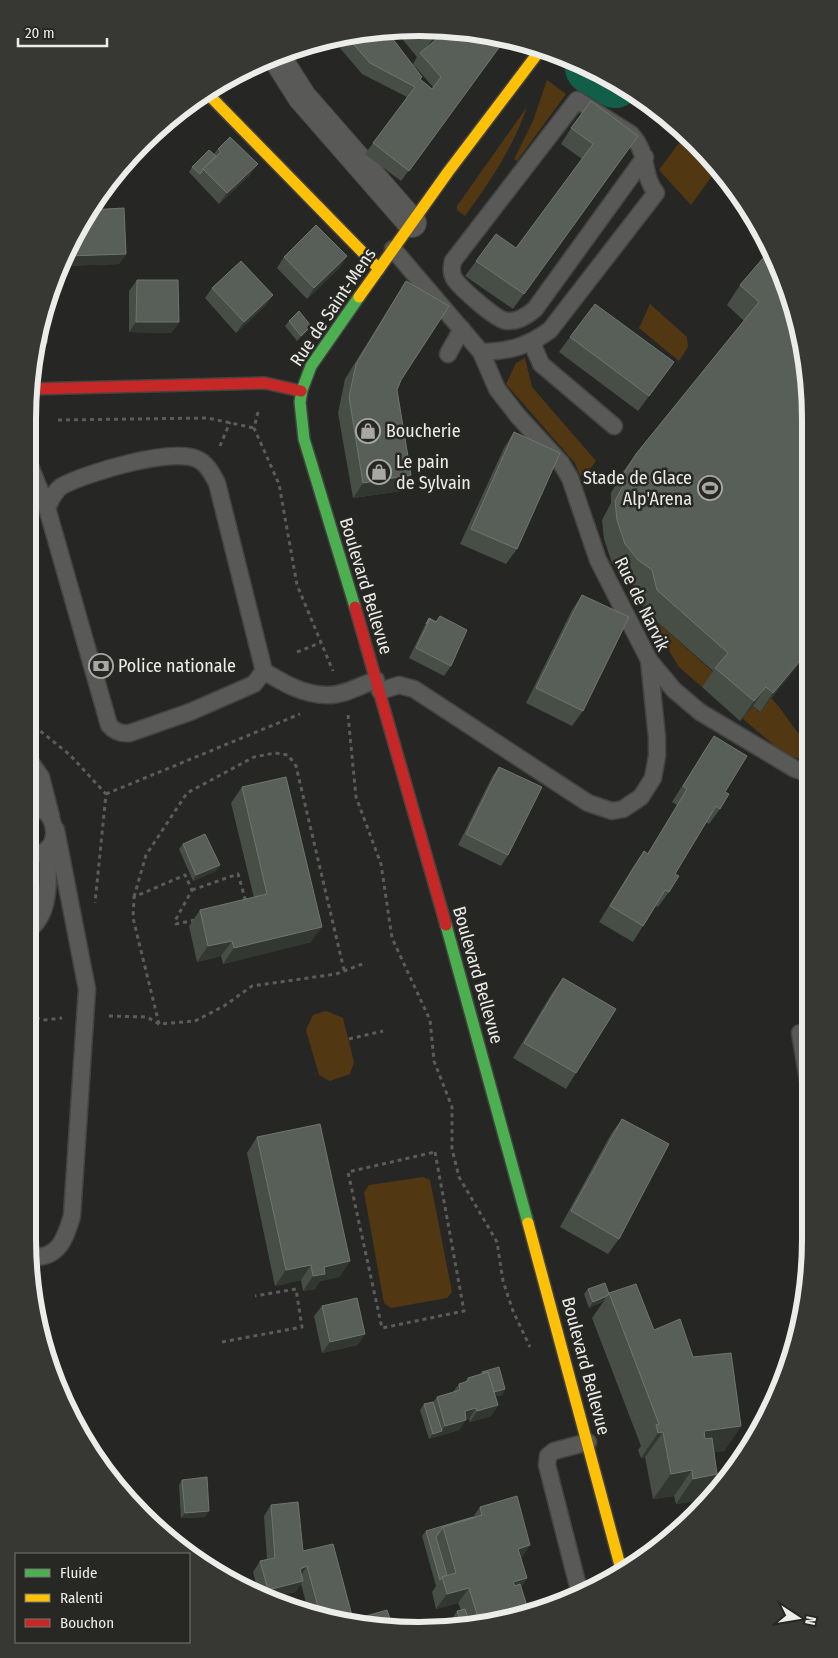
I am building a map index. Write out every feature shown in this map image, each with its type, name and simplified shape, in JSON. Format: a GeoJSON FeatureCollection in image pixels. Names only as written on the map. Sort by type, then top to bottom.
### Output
{"type":"FeatureCollection","features":[{"type":"Feature","properties":{"kind":"street","name":"Rue de Saint-Mens"},"geometry":{"type":"LineString","coordinates":[[38,389],[265,383],[301,391],[319,355],[393,249],[536,55]]}},
{"type":"Feature","properties":{"kind":"street"},"geometry":{"type":"LineString","coordinates":[[280,63],[302,98],[412,223]]}},
{"type":"Feature","properties":{"kind":"street"},"geometry":{"type":"LineString","coordinates":[[212,98],[379,269]]}},
{"type":"Feature","properties":{"kind":"street","name":"Boulevard Bellevue"},"geometry":{"type":"LineString","coordinates":[[301,391],[304,439],[378,686],[560,1338],[620,1564]]}},
{"type":"Feature","properties":{"kind":"lane"},"geometry":{"type":"LineString","coordinates":[[481,352],[500,352],[532,343],[550,330],[561,319],[656,192],[648,183],[645,157],[631,134],[576,100],[453,261],[451,269],[455,280],[494,315],[506,322],[525,318],[535,309],[645,157]]}},
{"type":"Feature","properties":{"kind":"lane","name":"Rue de Narvik"},"geometry":{"type":"LineString","coordinates":[[264,671],[285,684],[306,692],[327,696],[378,686],[399,685],[414,689],[588,803],[612,811],[623,809],[641,797],[653,778],[657,738],[649,660],[598,560],[570,478],[561,463],[518,416],[498,389],[481,352],[393,249]]}},
{"type":"Feature","properties":{"kind":"lane"},"geometry":{"type":"LineString","coordinates":[[448,354],[462,329]]}},
{"type":"Feature","properties":{"kind":"lane"},"geometry":{"type":"LineString","coordinates":[[532,343],[540,364],[614,426]]}},
{"type":"Feature","properties":{"kind":"lane"},"geometry":{"type":"LineString","coordinates":[[36,481],[47,508],[109,724],[113,730],[121,734],[130,734],[190,712],[254,684],[264,671],[217,483],[203,463],[197,459],[176,456],[159,457],[124,465],[62,486],[55,492],[47,508]]}},
{"type":"Feature","properties":{"kind":"lane"},"geometry":{"type":"LineString","coordinates":[[649,660],[674,690],[700,712],[795,769],[802,771]]}},
{"type":"Feature","properties":{"kind":"lane"},"geometry":{"type":"LineString","coordinates":[[36,770],[42,777],[53,823],[87,988],[72,1216],[60,1248],[48,1256],[37,1257]]}},
{"type":"Feature","properties":{"kind":"lane"},"geometry":{"type":"LineString","coordinates":[[36,808],[53,823],[55,837],[48,848],[40,854],[36,854]]}},
{"type":"Feature","properties":{"kind":"lane"},"geometry":{"type":"LineString","coordinates":[[36,922],[42,914],[46,899],[48,848]]}},
{"type":"Feature","properties":{"kind":"lane"},"geometry":{"type":"LineString","coordinates":[[800,1032],[802,1044]]}},
{"type":"Feature","properties":{"kind":"lane"},"geometry":{"type":"LineString","coordinates":[[578,1587],[546,1464],[548,1456],[554,1451],[588,1442]]}},
{"type":"Feature","properties":{"kind":"path"},"geometry":{"type":"LineString","coordinates":[[56,420],[208,418],[254,428],[279,484],[297,585],[348,709],[356,797],[381,864],[392,938],[430,1020],[434,1061],[452,1107],[452,1149],[459,1177],[497,1242],[503,1281],[513,1311],[530,1348],[560,1338]]}},
{"type":"Feature","properties":{"kind":"path"},"geometry":{"type":"LineString","coordinates":[[219,448],[230,422]]}},
{"type":"Feature","properties":{"kind":"path"},"geometry":{"type":"LineString","coordinates":[[297,652],[320,643]]}},
{"type":"Feature","properties":{"kind":"path"},"geometry":{"type":"LineString","coordinates":[[106,794],[300,714],[310,713]]}},
{"type":"Feature","properties":{"kind":"path"},"geometry":{"type":"LineString","coordinates":[[36,727],[70,755],[106,794],[95,910]]}},
{"type":"Feature","properties":{"kind":"path"},"geometry":{"type":"LineString","coordinates":[[159,1024],[134,918],[134,897],[146,855],[187,793],[254,757],[275,753],[288,755],[296,766],[344,970]]}},
{"type":"Feature","properties":{"kind":"path"},"geometry":{"type":"LineString","coordinates":[[203,918],[176,924],[192,890],[238,874],[248,907]]}},
{"type":"Feature","properties":{"kind":"path"},"geometry":{"type":"LineString","coordinates":[[134,897],[185,875],[192,890]]}},
{"type":"Feature","properties":{"kind":"path"},"geometry":{"type":"LineString","coordinates":[[36,1018],[45,1020],[86,1015],[147,1017],[159,1024],[195,1021],[224,1006],[252,986],[344,970],[365,963]]}},
{"type":"Feature","properties":{"kind":"path"},"geometry":{"type":"LineString","coordinates":[[349,1039],[383,1031]]}},
{"type":"Feature","properties":{"kind":"path"},"geometry":{"type":"LineString","coordinates":[[435,1152],[464,1311],[382,1328],[348,1172],[435,1152]]}},
{"type":"Feature","properties":{"kind":"path"},"geometry":{"type":"LineString","coordinates":[[222,1342],[302,1327],[296,1289],[255,1296]]}},
{"type":"Feature","properties":{"kind":"shaded area"},"geometry":{"type":"Polygon","coordinates":[[[547,80],[566,94],[517,161],[514,159],[533,121],[547,80]]]}},
{"type":"Feature","properties":{"kind":"shaded area"},"geometry":{"type":"Polygon","coordinates":[[[527,107],[508,150],[465,216],[457,210],[457,206],[527,107]]]}},
{"type":"Feature","properties":{"kind":"shaded area"},"geometry":{"type":"Polygon","coordinates":[[[681,140],[713,174],[691,205],[659,170],[681,140]]]}},
{"type":"Feature","properties":{"kind":"shaded area"},"geometry":{"type":"Polygon","coordinates":[[[650,304],[687,337],[688,347],[679,361],[639,328],[650,304]]]}},
{"type":"Feature","properties":{"kind":"shaded area"},"geometry":{"type":"Polygon","coordinates":[[[525,358],[532,387],[596,461],[587,473],[580,476],[575,463],[506,384],[516,363],[525,358]]]}},
{"type":"Feature","properties":{"kind":"shaded area"},"geometry":{"type":"Polygon","coordinates":[[[644,610],[714,673],[702,687],[679,667],[644,610]]]}},
{"type":"Feature","properties":{"kind":"shaded area"},"geometry":{"type":"Polygon","coordinates":[[[770,697],[802,737],[802,760],[783,753],[742,718],[753,706],[759,712],[770,697]]]}},
{"type":"Feature","properties":{"kind":"shaded area"},"geometry":{"type":"Polygon","coordinates":[[[326,1011],[343,1018],[354,1062],[350,1074],[330,1081],[319,1075],[306,1030],[313,1015],[326,1011]]]}},
{"type":"Feature","properties":{"kind":"shaded area"},"geometry":{"type":"Polygon","coordinates":[[[423,1177],[430,1180],[452,1292],[447,1298],[391,1308],[384,1303],[364,1192],[369,1185],[423,1177]]]}},
{"type":"Feature","properties":{"kind":"building"},"geometry":{"type":"Polygon","coordinates":[[[392,37],[422,77],[420,79],[432,89],[441,77],[420,53],[440,37],[501,45],[409,171],[373,143],[415,87],[370,63],[352,43],[392,37]]]}},
{"type":"Feature","properties":{"kind":"building"},"geometry":{"type":"Polygon","coordinates":[[[591,101],[638,136],[524,294],[476,261],[496,234],[516,248],[593,144],[571,128],[591,101]]]}},
{"type":"Feature","properties":{"kind":"building"},"geometry":{"type":"Polygon","coordinates":[[[230,137],[258,164],[227,193],[203,169],[221,152],[218,149],[230,137]]]}},
{"type":"Feature","properties":{"kind":"building"},"geometry":{"type":"Polygon","coordinates":[[[209,150],[216,156],[200,174],[192,167],[209,150]]]}},
{"type":"Feature","properties":{"kind":"building"},"geometry":{"type":"Polygon","coordinates":[[[124,208],[126,254],[73,256],[88,228],[99,209],[124,208]]]}},
{"type":"Feature","properties":{"kind":"building"},"geometry":{"type":"Polygon","coordinates":[[[316,225],[347,256],[314,288],[284,257],[316,225]]]}},
{"type":"Feature","properties":{"kind":"building","name":"Stade de Glace Alp'Arena"},"geometry":{"type":"Polygon","coordinates":[[[765,256],[773,273],[789,320],[798,369],[802,419],[802,658],[773,693],[766,687],[754,701],[715,668],[728,653],[657,590],[652,570],[638,560],[625,544],[617,520],[615,501],[624,484],[624,473],[636,454],[759,302],[740,285],[765,256]]]}},
{"type":"Feature","properties":{"kind":"building"},"geometry":{"type":"Polygon","coordinates":[[[241,261],[273,295],[244,322],[212,288],[241,261]]]}},
{"type":"Feature","properties":{"kind":"building"},"geometry":{"type":"Polygon","coordinates":[[[137,280],[178,280],[179,322],[136,322],[137,280]]]}},
{"type":"Feature","properties":{"kind":"building"},"geometry":{"type":"Polygon","coordinates":[[[406,281],[449,306],[401,380],[397,390],[411,475],[363,483],[349,397],[356,364],[406,281]]]}},
{"type":"Feature","properties":{"kind":"building"},"geometry":{"type":"Polygon","coordinates":[[[595,304],[674,362],[649,396],[570,337],[595,304]]]}},
{"type":"Feature","properties":{"kind":"building"},"geometry":{"type":"Polygon","coordinates":[[[299,311],[311,326],[301,336],[289,321],[299,311]]]}},
{"type":"Feature","properties":{"kind":"building"},"geometry":{"type":"Polygon","coordinates":[[[47,331],[47,343],[44,343],[47,331]]]}},
{"type":"Feature","properties":{"kind":"building"},"geometry":{"type":"Polygon","coordinates":[[[514,432],[560,453],[517,549],[471,529],[514,432]]]}},
{"type":"Feature","properties":{"kind":"building"},"geometry":{"type":"Polygon","coordinates":[[[582,595],[629,617],[583,711],[536,688],[582,595]]]}},
{"type":"Feature","properties":{"kind":"building"},"geometry":{"type":"Polygon","coordinates":[[[440,616],[467,630],[451,666],[416,648],[430,619],[436,622],[440,616]]]}},
{"type":"Feature","properties":{"kind":"building"},"geometry":{"type":"Polygon","coordinates":[[[714,736],[747,756],[725,792],[729,794],[720,809],[716,806],[675,874],[679,876],[669,892],[665,890],[643,926],[610,906],[644,851],[648,854],[687,789],[683,786],[714,736]]]}},
{"type":"Feature","properties":{"kind":"building"},"geometry":{"type":"Polygon","coordinates":[[[499,767],[542,787],[508,855],[466,834],[499,767]]]}},
{"type":"Feature","properties":{"kind":"building"},"geometry":{"type":"Polygon","coordinates":[[[286,777],[322,927],[234,948],[232,941],[208,946],[200,910],[267,894],[242,787],[286,777]]]}},
{"type":"Feature","properties":{"kind":"building"},"geometry":{"type":"Polygon","coordinates":[[[205,834],[220,865],[196,875],[183,844],[205,834]]]}},
{"type":"Feature","properties":{"kind":"building"},"geometry":{"type":"Polygon","coordinates":[[[563,978],[616,1009],[576,1073],[524,1043],[563,978]]]}},
{"type":"Feature","properties":{"kind":"building"},"geometry":{"type":"Polygon","coordinates":[[[622,1119],[669,1144],[619,1239],[571,1211],[622,1119]]]}},
{"type":"Feature","properties":{"kind":"building"},"geometry":{"type":"Polygon","coordinates":[[[320,1124],[350,1261],[324,1267],[325,1274],[313,1276],[311,1265],[286,1270],[257,1137],[320,1124]]]}},
{"type":"Feature","properties":{"kind":"building"},"geometry":{"type":"Polygon","coordinates":[[[605,1283],[609,1294],[593,1302],[588,1289],[605,1283]]]}},
{"type":"Feature","properties":{"kind":"building"},"geometry":{"type":"Polygon","coordinates":[[[636,1284],[654,1330],[680,1319],[693,1357],[731,1353],[741,1426],[704,1431],[705,1439],[712,1438],[717,1474],[693,1479],[692,1470],[671,1474],[663,1432],[658,1433],[656,1425],[659,1424],[609,1293],[636,1284]]]}},
{"type":"Feature","properties":{"kind":"building"},"geometry":{"type":"Polygon","coordinates":[[[357,1298],[365,1334],[330,1342],[322,1306],[357,1298]]]}},
{"type":"Feature","properties":{"kind":"building"},"geometry":{"type":"Polygon","coordinates":[[[499,1367],[505,1389],[494,1392],[488,1372],[482,1372],[499,1367]]]}},
{"type":"Feature","properties":{"kind":"building"},"geometry":{"type":"Polygon","coordinates":[[[488,1372],[498,1405],[477,1411],[476,1408],[465,1411],[466,1420],[445,1426],[437,1397],[460,1390],[459,1384],[468,1381],[468,1378],[488,1372]]]}},
{"type":"Feature","properties":{"kind":"building"},"geometry":{"type":"Polygon","coordinates":[[[433,1402],[442,1431],[433,1434],[424,1404],[433,1402]]]}},
{"type":"Feature","properties":{"kind":"building"},"geometry":{"type":"Polygon","coordinates":[[[207,1477],[209,1511],[185,1513],[182,1480],[207,1477]]]}},
{"type":"Feature","properties":{"kind":"building"},"geometry":{"type":"Polygon","coordinates":[[[517,1496],[530,1545],[518,1549],[527,1578],[513,1582],[515,1586],[520,1584],[527,1606],[478,1617],[469,1588],[447,1594],[442,1577],[456,1573],[443,1527],[482,1515],[480,1507],[517,1496]]]}},
{"type":"Feature","properties":{"kind":"building"},"geometry":{"type":"Polygon","coordinates":[[[298,1502],[303,1551],[333,1544],[352,1615],[319,1609],[307,1566],[300,1569],[303,1581],[268,1590],[260,1561],[275,1558],[271,1505],[298,1502]]]}},
{"type":"Feature","properties":{"kind":"building"},"geometry":{"type":"Polygon","coordinates":[[[473,1517],[443,1527],[436,1537],[447,1575],[440,1580],[426,1531],[473,1517]]]}},
{"type":"Feature","properties":{"kind":"building"},"geometry":{"type":"Polygon","coordinates":[[[465,1609],[468,1618],[460,1619],[457,1611],[465,1609]]]}},
{"type":"Feature","properties":{"kind":"building"},"geometry":{"type":"Polygon","coordinates":[[[387,1610],[391,1621],[369,1618],[363,1617],[387,1610]]]}},
{"type":"Feature","properties":{"kind":"traffic: fast"},"geometry":{"type":"LineString","coordinates":[[355,607],[304,439],[300,402],[302,390],[311,366],[359,297]]}},
{"type":"Feature","properties":{"kind":"traffic: fast"},"geometry":{"type":"LineString","coordinates":[[446,925],[528,1223]]}},
{"type":"Feature","properties":{"kind":"traffic: slow"},"geometry":{"type":"LineString","coordinates":[[359,297],[448,172],[536,55]]}},
{"type":"Feature","properties":{"kind":"traffic: slow"},"geometry":{"type":"LineString","coordinates":[[212,98],[379,269]]}},
{"type":"Feature","properties":{"kind":"traffic: slow"},"geometry":{"type":"LineString","coordinates":[[528,1223],[620,1564]]}},
{"type":"Feature","properties":{"kind":"traffic: jam"},"geometry":{"type":"LineString","coordinates":[[38,389],[265,383],[301,391]]}},
{"type":"Feature","properties":{"kind":"traffic: jam"},"geometry":{"type":"LineString","coordinates":[[355,607],[446,925]]}},
{"type":"Feature","properties":{"kind":"place","name":"Boucherie"},"geometry":{"type":"Point","coordinates":[368,431]}},
{"type":"Feature","properties":{"kind":"place","name":"Le pain de Sylvain"},"geometry":{"type":"Point","coordinates":[379,472]}},
{"type":"Feature","properties":{"kind":"place","name":"Stade de Glace Alp'Arena"},"geometry":{"type":"Point","coordinates":[710,488]}},
{"type":"Feature","properties":{"kind":"place","name":"Police nationale"},"geometry":{"type":"Point","coordinates":[101,666]}}]}
